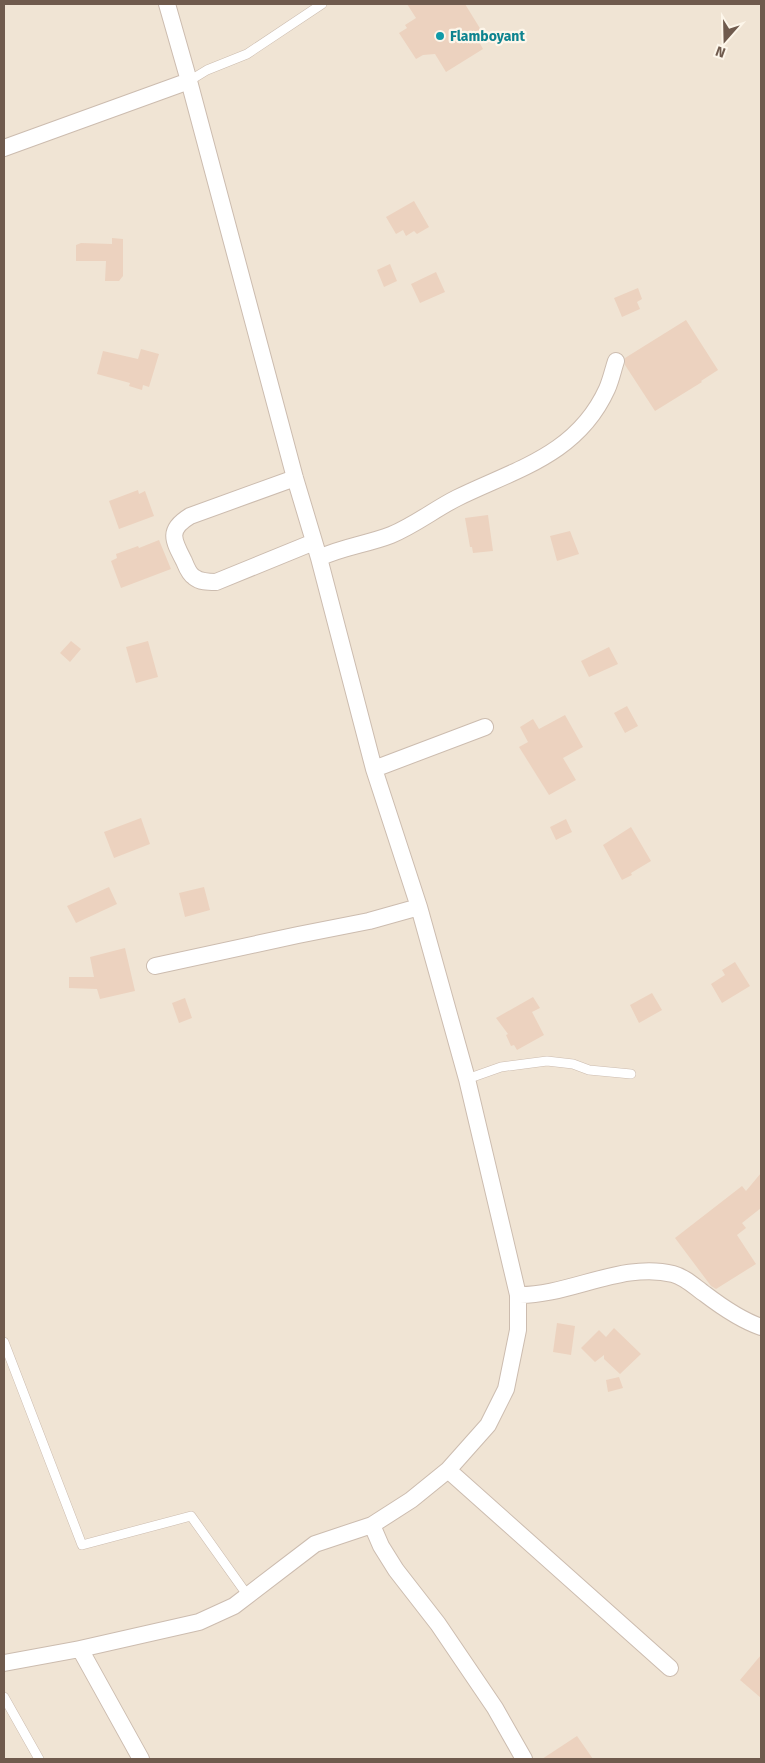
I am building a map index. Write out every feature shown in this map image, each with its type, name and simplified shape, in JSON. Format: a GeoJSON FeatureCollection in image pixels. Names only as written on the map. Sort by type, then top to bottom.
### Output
{"type":"FeatureCollection","features":[{"type":"Feature","properties":{"kind":"street"},"geometry":{"type":"LineString","coordinates":[[4,1663],[80,1649],[199,1622],[234,1606],[315,1544],[372,1525],[410,1500],[448,1470],[488,1425],[506,1389],[518,1330],[518,1295],[467,1079],[419,907],[374,768],[319,558],[167,4]]}},
{"type":"Feature","properties":{"kind":"street"},"geometry":{"type":"LineString","coordinates":[[4,148],[189,80]]}},
{"type":"Feature","properties":{"kind":"street"},"geometry":{"type":"LineString","coordinates":[[319,558],[334,551],[390,535],[415,524],[455,499],[538,462],[580,430],[595,410],[607,389],[616,361]]}},
{"type":"Feature","properties":{"kind":"street"},"geometry":{"type":"LineString","coordinates":[[296,478],[190,516],[176,527],[174,542],[191,575],[204,582],[216,582],[314,542]]}},
{"type":"Feature","properties":{"kind":"street"},"geometry":{"type":"LineString","coordinates":[[374,768],[484,727]]}},
{"type":"Feature","properties":{"kind":"street"},"geometry":{"type":"LineString","coordinates":[[155,966],[369,921],[419,907]]}},
{"type":"Feature","properties":{"kind":"street"},"geometry":{"type":"LineString","coordinates":[[518,1295],[528,1296],[626,1274],[667,1273],[681,1277],[726,1308],[761,1327]]}},
{"type":"Feature","properties":{"kind":"street"},"geometry":{"type":"LineString","coordinates":[[448,1470],[670,1668]]}},
{"type":"Feature","properties":{"kind":"street"},"geometry":{"type":"LineString","coordinates":[[372,1525],[396,1570],[444,1632],[495,1708],[524,1759]]}},
{"type":"Feature","properties":{"kind":"street"},"geometry":{"type":"LineString","coordinates":[[80,1649],[140,1759]]}},
{"type":"Feature","properties":{"kind":"lane"},"geometry":{"type":"LineString","coordinates":[[189,80],[207,70],[247,54],[322,4]]}},
{"type":"Feature","properties":{"kind":"lane"},"geometry":{"type":"LineString","coordinates":[[467,1079],[501,1067],[547,1061],[573,1064],[589,1070],[631,1074]]}},
{"type":"Feature","properties":{"kind":"lane"},"geometry":{"type":"LineString","coordinates":[[4,1342],[82,1545],[191,1516],[248,1596]]}},
{"type":"Feature","properties":{"kind":"lane"},"geometry":{"type":"LineString","coordinates":[[4,1697],[39,1759]]}},
{"type":"Feature","properties":{"kind":"shaded area"},"geometry":{"type":"Polygon","coordinates":[[[4,4],[761,4],[761,1759],[4,1759],[4,4]]]}},
{"type":"Feature","properties":{"kind":"building","name":"Flamboyant"},"geometry":{"type":"Polygon","coordinates":[[[407,4],[465,4],[481,30],[476,32],[483,49],[446,72],[435,54],[423,55],[416,59],[399,33],[407,28],[405,25],[416,18],[407,4]]]}},
{"type":"Feature","properties":{"kind":"building"},"geometry":{"type":"Polygon","coordinates":[[[414,201],[429,227],[417,234],[414,231],[406,236],[403,230],[396,234],[386,217],[414,201]]]}},
{"type":"Feature","properties":{"kind":"building"},"geometry":{"type":"Polygon","coordinates":[[[112,238],[123,239],[123,276],[119,281],[105,281],[106,261],[76,261],[76,245],[81,243],[112,244],[112,238]]]}},
{"type":"Feature","properties":{"kind":"building"},"geometry":{"type":"Polygon","coordinates":[[[390,264],[397,281],[384,287],[377,270],[390,264]]]}},
{"type":"Feature","properties":{"kind":"building"},"geometry":{"type":"Polygon","coordinates":[[[436,272],[445,292],[420,303],[411,284],[436,272]]]}},
{"type":"Feature","properties":{"kind":"building"},"geometry":{"type":"Polygon","coordinates":[[[638,288],[642,299],[637,302],[640,309],[622,317],[614,298],[638,288]]]}},
{"type":"Feature","properties":{"kind":"building"},"geometry":{"type":"Polygon","coordinates":[[[686,320],[718,370],[655,411],[625,365],[625,358],[686,320]]]}},
{"type":"Feature","properties":{"kind":"building"},"geometry":{"type":"Polygon","coordinates":[[[141,349],[159,354],[149,387],[143,385],[142,390],[129,386],[130,383],[97,374],[103,351],[138,359],[141,349]]]}},
{"type":"Feature","properties":{"kind":"building"},"geometry":{"type":"Polygon","coordinates":[[[138,490],[139,494],[145,491],[154,516],[119,529],[109,501],[138,490]]]}},
{"type":"Feature","properties":{"kind":"building"},"geometry":{"type":"Polygon","coordinates":[[[488,515],[493,551],[473,553],[472,547],[470,547],[465,518],[488,515]]]}},
{"type":"Feature","properties":{"kind":"building"},"geometry":{"type":"Polygon","coordinates":[[[570,531],[579,554],[557,561],[550,536],[570,531]]]}},
{"type":"Feature","properties":{"kind":"building"},"geometry":{"type":"Polygon","coordinates":[[[159,540],[171,569],[121,588],[111,561],[117,558],[116,554],[159,540]]]}},
{"type":"Feature","properties":{"kind":"building"},"geometry":{"type":"Polygon","coordinates":[[[71,641],[81,649],[70,662],[60,653],[71,641]]]}},
{"type":"Feature","properties":{"kind":"building"},"geometry":{"type":"Polygon","coordinates":[[[148,641],[158,677],[136,683],[126,647],[148,641]]]}},
{"type":"Feature","properties":{"kind":"building"},"geometry":{"type":"Polygon","coordinates":[[[609,647],[618,664],[589,677],[581,661],[609,647]]]}},
{"type":"Feature","properties":{"kind":"building"},"geometry":{"type":"Polygon","coordinates":[[[627,706],[638,726],[625,733],[614,713],[627,706]]]}},
{"type":"Feature","properties":{"kind":"building"},"geometry":{"type":"Polygon","coordinates":[[[565,715],[583,747],[563,758],[576,780],[549,795],[519,747],[528,742],[520,727],[533,719],[539,729],[565,715]]]}},
{"type":"Feature","properties":{"kind":"building"},"geometry":{"type":"Polygon","coordinates":[[[141,818],[150,844],[114,858],[104,832],[141,818]]]}},
{"type":"Feature","properties":{"kind":"building"},"geometry":{"type":"Polygon","coordinates":[[[566,819],[572,832],[556,840],[550,827],[566,819]]]}},
{"type":"Feature","properties":{"kind":"building"},"geometry":{"type":"Polygon","coordinates":[[[631,827],[651,861],[622,880],[603,845],[631,827]]]}},
{"type":"Feature","properties":{"kind":"building"},"geometry":{"type":"Polygon","coordinates":[[[109,887],[117,904],[76,923],[67,906],[109,887]]]}},
{"type":"Feature","properties":{"kind":"building"},"geometry":{"type":"Polygon","coordinates":[[[204,887],[210,910],[185,917],[179,893],[204,887]]]}},
{"type":"Feature","properties":{"kind":"building"},"geometry":{"type":"Polygon","coordinates":[[[125,948],[135,991],[100,999],[97,989],[69,988],[69,977],[94,977],[90,957],[125,948]]]}},
{"type":"Feature","properties":{"kind":"building"},"geometry":{"type":"Polygon","coordinates":[[[735,962],[750,986],[722,1003],[711,984],[725,975],[722,970],[735,962]]]}},
{"type":"Feature","properties":{"kind":"building"},"geometry":{"type":"Polygon","coordinates":[[[652,993],[662,1010],[639,1023],[630,1005],[652,993]]]}},
{"type":"Feature","properties":{"kind":"building"},"geometry":{"type":"Polygon","coordinates":[[[533,997],[540,1008],[532,1012],[544,1035],[517,1050],[514,1045],[511,1046],[506,1035],[508,1034],[496,1018],[533,997]]]}},
{"type":"Feature","properties":{"kind":"building"},"geometry":{"type":"Polygon","coordinates":[[[185,998],[192,1018],[179,1023],[172,1003],[185,998]]]}},
{"type":"Feature","properties":{"kind":"building"},"geometry":{"type":"Polygon","coordinates":[[[761,1173],[761,1208],[742,1223],[746,1228],[737,1235],[756,1264],[716,1289],[711,1286],[675,1238],[742,1186],[746,1191],[761,1173]]]}},
{"type":"Feature","properties":{"kind":"building"},"geometry":{"type":"Polygon","coordinates":[[[557,1323],[575,1326],[571,1355],[553,1352],[557,1323]]]}},
{"type":"Feature","properties":{"kind":"building"},"geometry":{"type":"Polygon","coordinates":[[[614,1328],[641,1354],[620,1374],[604,1359],[604,1355],[595,1362],[581,1348],[599,1330],[606,1337],[614,1328]]]}},
{"type":"Feature","properties":{"kind":"building"},"geometry":{"type":"Polygon","coordinates":[[[619,1377],[623,1388],[608,1392],[606,1380],[619,1377]]]}},
{"type":"Feature","properties":{"kind":"building"},"geometry":{"type":"Polygon","coordinates":[[[761,1655],[761,1698],[740,1680],[761,1655]]]}},
{"type":"Feature","properties":{"kind":"building"},"geometry":{"type":"Polygon","coordinates":[[[577,1736],[593,1759],[542,1759],[577,1736]]]}},
{"type":"Feature","properties":{"kind":"place","name":"Flamboyant"},"geometry":{"type":"Point","coordinates":[440,36]}}]}
